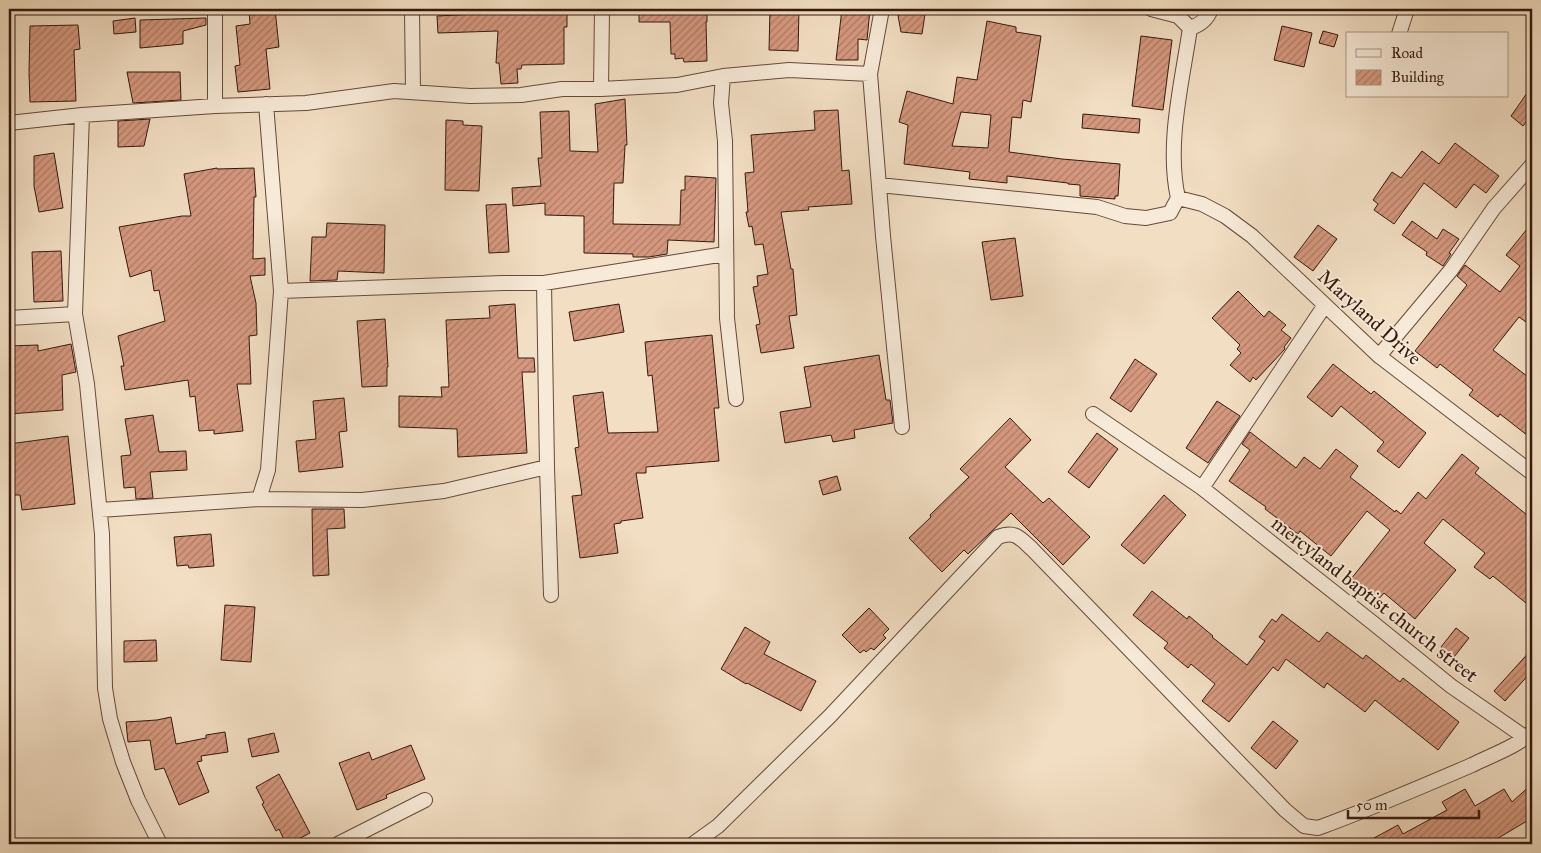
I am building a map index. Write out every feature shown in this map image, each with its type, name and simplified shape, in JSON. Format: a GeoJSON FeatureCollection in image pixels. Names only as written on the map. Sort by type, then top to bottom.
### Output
{"type":"FeatureCollection","features":[{"type":"Feature","properties":{"kind":"street"},"geometry":{"type":"LineString","coordinates":[[214,106],[215,9]]}},
{"type":"Feature","properties":{"kind":"street"},"geometry":{"type":"LineString","coordinates":[[412,9],[413,92]]}},
{"type":"Feature","properties":{"kind":"street"},"geometry":{"type":"LineString","coordinates":[[601,90],[602,9]]}},
{"type":"Feature","properties":{"kind":"street"},"geometry":{"type":"LineString","coordinates":[[882,9],[870,74],[902,427]]}},
{"type":"Feature","properties":{"kind":"street"},"geometry":{"type":"LineString","coordinates":[[1151,9],[1178,16],[1190,28]]}},
{"type":"Feature","properties":{"kind":"street"},"geometry":{"type":"LineString","coordinates":[[1190,28],[1201,25],[1211,9]]}},
{"type":"Feature","properties":{"kind":"street"},"geometry":{"type":"LineString","coordinates":[[1401,32],[1407,9]]}},
{"type":"Feature","properties":{"kind":"street"},"geometry":{"type":"LineString","coordinates":[[879,186],[1097,207],[1125,216],[1146,218],[1170,213],[1178,198],[1174,182],[1174,140],[1190,28]]}},
{"type":"Feature","properties":{"kind":"street"},"geometry":{"type":"LineString","coordinates":[[9,123],[82,115],[214,106],[306,103],[394,91],[470,96],[521,95],[562,89],[601,90],[677,85],[723,76],[789,70],[870,74]]}},
{"type":"Feature","properties":{"kind":"street"},"geometry":{"type":"LineString","coordinates":[[723,76],[721,103],[725,141],[727,318],[736,399]]}},
{"type":"Feature","properties":{"kind":"street"},"geometry":{"type":"LineString","coordinates":[[259,498],[268,470],[281,291],[266,104]]}},
{"type":"Feature","properties":{"kind":"street"},"geometry":{"type":"LineString","coordinates":[[82,115],[75,314],[87,384],[102,534],[105,688],[110,719],[123,762],[138,800],[160,844]]}},
{"type":"Feature","properties":{"kind":"street"},"geometry":{"type":"LineString","coordinates":[[1379,356],[1451,270],[1494,208],[1532,165]]}},
{"type":"Feature","properties":{"kind":"street","name":"Maryland Drive"},"geometry":{"type":"LineString","coordinates":[[1178,198],[1202,204],[1225,216],[1252,236],[1379,356],[1531,470]]}},
{"type":"Feature","properties":{"kind":"street"},"geometry":{"type":"LineString","coordinates":[[281,291],[503,282],[544,283],[725,254]]}},
{"type":"Feature","properties":{"kind":"street"},"geometry":{"type":"LineString","coordinates":[[544,283],[551,595]]}},
{"type":"Feature","properties":{"kind":"street"},"geometry":{"type":"LineString","coordinates":[[1202,488],[1325,305]]}},
{"type":"Feature","properties":{"kind":"street"},"geometry":{"type":"LineString","coordinates":[[9,318],[75,314]]}},
{"type":"Feature","properties":{"kind":"street","name":"mercyland baptist church street"},"geometry":{"type":"LineString","coordinates":[[1093,414],[1202,488],[1450,686],[1529,735]]}},
{"type":"Feature","properties":{"kind":"street"},"geometry":{"type":"LineString","coordinates":[[100,510],[259,498],[362,500],[444,491],[547,467]]}},
{"type":"Feature","properties":{"kind":"street"},"geometry":{"type":"LineString","coordinates":[[694,844],[718,826],[830,716],[998,537],[1006,534],[1017,535],[1032,549],[1284,810],[1304,826],[1318,828],[1422,787],[1491,756],[1529,735]]}},
{"type":"Feature","properties":{"kind":"street"},"geometry":{"type":"LineString","coordinates":[[338,844],[425,800]]}},
{"type":"Feature","properties":{"kind":"building"},"geometry":{"type":"Polygon","coordinates":[[[249,9],[275,9],[279,47],[266,49],[270,89],[238,92],[235,66],[240,65],[236,26],[250,24],[249,9]]]}},
{"type":"Feature","properties":{"kind":"building"},"geometry":{"type":"Polygon","coordinates":[[[567,9],[567,27],[564,27],[564,64],[522,65],[521,69],[517,69],[518,83],[501,84],[499,63],[496,63],[498,31],[438,33],[437,16],[567,9]]]}},
{"type":"Feature","properties":{"kind":"building"},"geometry":{"type":"Polygon","coordinates":[[[639,9],[707,9],[707,61],[684,62],[683,58],[675,59],[675,54],[671,54],[670,22],[639,22],[639,9]]]}},
{"type":"Feature","properties":{"kind":"building"},"geometry":{"type":"Polygon","coordinates":[[[770,9],[799,9],[798,51],[769,50],[770,9]]]}},
{"type":"Feature","properties":{"kind":"building"},"geometry":{"type":"Polygon","coordinates":[[[842,9],[870,9],[867,40],[858,39],[858,60],[836,60],[842,9]]]}},
{"type":"Feature","properties":{"kind":"building"},"geometry":{"type":"Polygon","coordinates":[[[897,10],[925,14],[922,34],[901,32],[897,10]]]}},
{"type":"Feature","properties":{"kind":"building"},"geometry":{"type":"Polygon","coordinates":[[[135,18],[136,32],[114,34],[113,21],[135,18]]]}},
{"type":"Feature","properties":{"kind":"building"},"geometry":{"type":"Polygon","coordinates":[[[206,18],[206,25],[183,31],[183,44],[140,48],[140,20],[206,18]]]}},
{"type":"Feature","properties":{"kind":"building"},"geometry":{"type":"Polygon","coordinates":[[[987,21],[1016,27],[1016,32],[1041,36],[1031,102],[1023,100],[1021,118],[1012,117],[1009,152],[1120,164],[1118,196],[1115,196],[1115,199],[1080,196],[1080,185],[1007,176],[1007,183],[969,179],[970,172],[904,164],[908,125],[899,122],[907,91],[953,104],[957,77],[977,80],[987,21]],[[961,112],[952,146],[988,148],[991,115],[961,112]]]}},
{"type":"Feature","properties":{"kind":"building"},"geometry":{"type":"Polygon","coordinates":[[[78,25],[80,49],[74,50],[76,101],[30,102],[30,26],[78,25]]]}},
{"type":"Feature","properties":{"kind":"building"},"geometry":{"type":"Polygon","coordinates":[[[1282,26],[1312,33],[1304,67],[1274,60],[1282,26]]]}},
{"type":"Feature","properties":{"kind":"building"},"geometry":{"type":"Polygon","coordinates":[[[1323,31],[1338,35],[1334,47],[1319,43],[1323,31]]]}},
{"type":"Feature","properties":{"kind":"building"},"geometry":{"type":"Polygon","coordinates":[[[1141,36],[1172,40],[1163,110],[1132,106],[1141,36]]]}},
{"type":"Feature","properties":{"kind":"building"},"geometry":{"type":"Polygon","coordinates":[[[127,72],[180,72],[181,100],[133,103],[127,72]]]}},
{"type":"Feature","properties":{"kind":"building"},"geometry":{"type":"Polygon","coordinates":[[[1532,86],[1532,114],[1523,126],[1511,116],[1532,86]]]}},
{"type":"Feature","properties":{"kind":"building"},"geometry":{"type":"Polygon","coordinates":[[[625,99],[627,145],[625,145],[623,183],[614,183],[613,224],[680,225],[681,190],[685,190],[685,176],[716,178],[714,242],[668,240],[667,254],[649,257],[633,257],[633,254],[584,253],[584,216],[545,215],[545,203],[513,206],[512,188],[541,186],[538,158],[542,158],[540,112],[569,111],[570,151],[598,152],[595,104],[625,99]]]}},
{"type":"Feature","properties":{"kind":"building"},"geometry":{"type":"Polygon","coordinates":[[[838,110],[842,171],[849,170],[852,204],[808,207],[809,210],[781,212],[791,269],[793,269],[797,315],[789,316],[794,348],[761,353],[756,325],[760,324],[753,287],[758,286],[757,276],[768,274],[763,244],[755,245],[752,226],[749,227],[746,212],[748,212],[745,173],[754,172],[751,135],[815,130],[814,111],[838,110]]]}},
{"type":"Feature","properties":{"kind":"building"},"geometry":{"type":"Polygon","coordinates":[[[1083,114],[1140,119],[1139,133],[1082,128],[1083,114]]]}},
{"type":"Feature","properties":{"kind":"building"},"geometry":{"type":"Polygon","coordinates":[[[150,119],[144,146],[118,147],[118,121],[150,119]]]}},
{"type":"Feature","properties":{"kind":"building"},"geometry":{"type":"Polygon","coordinates":[[[446,120],[463,121],[463,125],[482,126],[479,191],[445,190],[446,120]]]}},
{"type":"Feature","properties":{"kind":"building"},"geometry":{"type":"Polygon","coordinates":[[[1455,143],[1499,176],[1486,193],[1474,184],[1456,208],[1424,183],[1394,224],[1374,210],[1378,204],[1373,200],[1392,172],[1401,178],[1422,151],[1439,164],[1455,143]]]}},
{"type":"Feature","properties":{"kind":"building"},"geometry":{"type":"Polygon","coordinates":[[[54,153],[63,208],[39,212],[34,186],[34,156],[54,153]]]}},
{"type":"Feature","properties":{"kind":"building"},"geometry":{"type":"Polygon","coordinates":[[[217,168],[254,168],[256,197],[254,197],[253,259],[265,258],[265,275],[250,276],[256,303],[257,335],[249,336],[251,384],[237,384],[243,431],[214,434],[214,430],[199,431],[195,396],[190,397],[188,380],[125,390],[121,366],[124,366],[118,336],[165,321],[159,290],[154,291],[151,270],[130,277],[119,227],[191,216],[184,174],[217,168]]]}},
{"type":"Feature","properties":{"kind":"building"},"geometry":{"type":"Polygon","coordinates":[[[506,204],[509,252],[489,253],[486,205],[506,204]]]}},
{"type":"Feature","properties":{"kind":"building"},"geometry":{"type":"Polygon","coordinates":[[[1412,221],[1437,239],[1443,229],[1459,239],[1443,266],[1426,255],[1427,252],[1402,235],[1412,221]]]}},
{"type":"Feature","properties":{"kind":"building"},"geometry":{"type":"Polygon","coordinates":[[[327,223],[385,225],[384,273],[338,271],[337,280],[310,281],[312,237],[326,237],[327,223]]]}},
{"type":"Feature","properties":{"kind":"building"},"geometry":{"type":"Polygon","coordinates":[[[1532,223],[1532,314],[1526,322],[1519,317],[1493,350],[1532,380],[1532,439],[1500,414],[1498,417],[1469,395],[1473,390],[1440,364],[1437,368],[1415,351],[1467,285],[1457,276],[1465,265],[1500,292],[1520,266],[1506,255],[1532,223]]]}},
{"type":"Feature","properties":{"kind":"building"},"geometry":{"type":"Polygon","coordinates":[[[1318,225],[1337,239],[1313,271],[1294,257],[1318,225]]]}},
{"type":"Feature","properties":{"kind":"building"},"geometry":{"type":"Polygon","coordinates":[[[1015,238],[1023,296],[991,300],[982,242],[1015,238]]]}},
{"type":"Feature","properties":{"kind":"building"},"geometry":{"type":"Polygon","coordinates":[[[61,251],[63,301],[34,302],[32,252],[61,251]]]}},
{"type":"Feature","properties":{"kind":"building"},"geometry":{"type":"Polygon","coordinates":[[[1238,291],[1264,317],[1269,311],[1286,325],[1281,330],[1291,338],[1284,347],[1285,349],[1256,380],[1253,377],[1250,382],[1230,365],[1241,353],[1237,349],[1240,345],[1212,318],[1238,291]]]}},
{"type":"Feature","properties":{"kind":"building"},"geometry":{"type":"Polygon","coordinates":[[[515,304],[518,358],[534,358],[535,372],[522,372],[527,453],[458,457],[457,429],[399,427],[399,396],[442,397],[441,387],[449,387],[446,320],[490,318],[489,306],[515,304]]]}},
{"type":"Feature","properties":{"kind":"building"},"geometry":{"type":"Polygon","coordinates":[[[619,304],[624,332],[574,341],[569,312],[619,304]]]}},
{"type":"Feature","properties":{"kind":"building"},"geometry":{"type":"Polygon","coordinates":[[[385,319],[388,367],[387,386],[362,387],[357,321],[385,319]]]}},
{"type":"Feature","properties":{"kind":"building"},"geometry":{"type":"Polygon","coordinates":[[[712,335],[719,408],[714,408],[719,461],[646,467],[646,473],[636,473],[643,518],[621,521],[621,523],[614,524],[618,553],[580,558],[572,496],[582,495],[575,448],[579,447],[573,396],[603,392],[608,433],[658,432],[652,375],[648,376],[645,342],[712,335]]]}},
{"type":"Feature","properties":{"kind":"building"},"geometry":{"type":"Polygon","coordinates":[[[71,344],[76,372],[62,375],[63,410],[9,414],[9,346],[38,345],[38,351],[71,344]]]}},
{"type":"Feature","properties":{"kind":"building"},"geometry":{"type":"Polygon","coordinates":[[[879,355],[886,400],[890,400],[893,423],[854,430],[855,438],[833,442],[831,435],[785,443],[780,412],[811,407],[804,367],[879,355]]]}},
{"type":"Feature","properties":{"kind":"building"},"geometry":{"type":"Polygon","coordinates":[[[1135,359],[1157,374],[1131,412],[1110,398],[1135,359]]]}},
{"type":"Feature","properties":{"kind":"building"},"geometry":{"type":"Polygon","coordinates":[[[1333,364],[1371,394],[1374,391],[1426,433],[1399,468],[1377,451],[1384,442],[1341,406],[1332,417],[1307,397],[1333,364]]]}},
{"type":"Feature","properties":{"kind":"building"},"geometry":{"type":"Polygon","coordinates":[[[344,398],[347,431],[339,432],[343,467],[299,472],[296,441],[316,439],[313,401],[344,398]]]}},
{"type":"Feature","properties":{"kind":"building"},"geometry":{"type":"Polygon","coordinates":[[[1217,401],[1240,416],[1208,463],[1186,448],[1217,401]]]}},
{"type":"Feature","properties":{"kind":"building"},"geometry":{"type":"Polygon","coordinates":[[[153,415],[159,452],[186,451],[187,470],[150,472],[153,498],[136,499],[135,487],[124,488],[121,456],[131,455],[125,419],[153,415]]]}},
{"type":"Feature","properties":{"kind":"building"},"geometry":{"type":"Polygon","coordinates":[[[1010,418],[1031,440],[1005,467],[1043,503],[1049,498],[1090,537],[1063,565],[1011,513],[968,554],[964,550],[942,572],[909,538],[969,477],[960,469],[1010,418]]]}},
{"type":"Feature","properties":{"kind":"building"},"geometry":{"type":"Polygon","coordinates":[[[1250,432],[1296,468],[1304,457],[1320,469],[1336,449],[1358,466],[1350,477],[1395,512],[1396,510],[1401,514],[1418,492],[1426,499],[1462,454],[1479,468],[1475,473],[1532,519],[1532,608],[1493,576],[1490,579],[1474,567],[1485,553],[1443,519],[1424,543],[1456,570],[1415,619],[1384,593],[1378,600],[1351,579],[1390,530],[1367,511],[1331,556],[1300,531],[1298,534],[1265,509],[1266,507],[1229,481],[1250,450],[1242,444],[1250,432]]]}},
{"type":"Feature","properties":{"kind":"building"},"geometry":{"type":"Polygon","coordinates":[[[1097,433],[1118,449],[1089,488],[1068,472],[1097,433]]]}},
{"type":"Feature","properties":{"kind":"building"},"geometry":{"type":"Polygon","coordinates":[[[68,436],[75,504],[22,510],[20,495],[11,495],[9,444],[68,436]]]}},
{"type":"Feature","properties":{"kind":"building"},"geometry":{"type":"Polygon","coordinates":[[[837,476],[841,490],[823,495],[819,481],[837,476]]]}},
{"type":"Feature","properties":{"kind":"building"},"geometry":{"type":"Polygon","coordinates":[[[1164,495],[1186,515],[1144,564],[1121,545],[1164,495]]]}},
{"type":"Feature","properties":{"kind":"building"},"geometry":{"type":"Polygon","coordinates":[[[312,509],[344,509],[345,528],[327,529],[329,575],[313,576],[312,509]]]}},
{"type":"Feature","properties":{"kind":"building"},"geometry":{"type":"Polygon","coordinates":[[[211,534],[214,566],[189,568],[188,565],[177,566],[174,537],[211,534]]]}},
{"type":"Feature","properties":{"kind":"building"},"geometry":{"type":"Polygon","coordinates":[[[1152,591],[1187,619],[1189,616],[1247,665],[1265,641],[1259,637],[1272,619],[1276,622],[1282,614],[1319,642],[1327,632],[1363,659],[1366,655],[1400,682],[1403,678],[1459,722],[1438,750],[1375,700],[1365,712],[1327,683],[1324,688],[1286,659],[1278,671],[1273,667],[1229,722],[1202,701],[1215,684],[1191,664],[1188,668],[1164,648],[1168,643],[1133,615],[1152,591]]]}},
{"type":"Feature","properties":{"kind":"building"},"geometry":{"type":"Polygon","coordinates":[[[225,605],[255,607],[251,662],[221,660],[225,605]]]}},
{"type":"Feature","properties":{"kind":"building"},"geometry":{"type":"Polygon","coordinates":[[[869,608],[889,629],[883,635],[886,638],[874,650],[871,648],[866,652],[864,650],[860,653],[842,635],[869,608]]]}},
{"type":"Feature","properties":{"kind":"building"},"geometry":{"type":"Polygon","coordinates":[[[745,627],[770,642],[764,654],[816,681],[801,711],[746,684],[721,669],[745,627]]]}},
{"type":"Feature","properties":{"kind":"building"},"geometry":{"type":"Polygon","coordinates":[[[1456,628],[1469,638],[1454,657],[1441,647],[1456,628]]]}},
{"type":"Feature","properties":{"kind":"building"},"geometry":{"type":"Polygon","coordinates":[[[156,640],[157,661],[124,662],[124,641],[156,640]]]}},
{"type":"Feature","properties":{"kind":"building"},"geometry":{"type":"Polygon","coordinates":[[[1532,649],[1532,671],[1505,701],[1494,691],[1532,649]]]}},
{"type":"Feature","properties":{"kind":"building"},"geometry":{"type":"Polygon","coordinates":[[[171,717],[176,744],[206,738],[206,735],[225,732],[228,752],[201,756],[202,761],[197,762],[209,792],[179,805],[164,768],[155,770],[150,740],[128,742],[126,722],[171,717]]]}},
{"type":"Feature","properties":{"kind":"building"},"geometry":{"type":"Polygon","coordinates":[[[1273,721],[1298,741],[1276,769],[1251,748],[1273,721]]]}},
{"type":"Feature","properties":{"kind":"building"},"geometry":{"type":"Polygon","coordinates":[[[274,733],[279,752],[252,757],[248,739],[274,733]]]}},
{"type":"Feature","properties":{"kind":"building"},"geometry":{"type":"Polygon","coordinates":[[[411,745],[425,779],[386,795],[387,798],[357,810],[339,763],[369,752],[372,760],[411,745]]]}},
{"type":"Feature","properties":{"kind":"building"},"geometry":{"type":"Polygon","coordinates":[[[279,774],[310,833],[289,844],[286,844],[279,829],[276,831],[262,804],[264,803],[256,787],[279,774]]]}},
{"type":"Feature","properties":{"kind":"building"},"geometry":{"type":"Polygon","coordinates":[[[1532,784],[1532,818],[1495,840],[1498,844],[1363,844],[1398,825],[1403,834],[1447,810],[1442,802],[1465,789],[1475,806],[1504,789],[1512,802],[1532,784]]]}}]}
